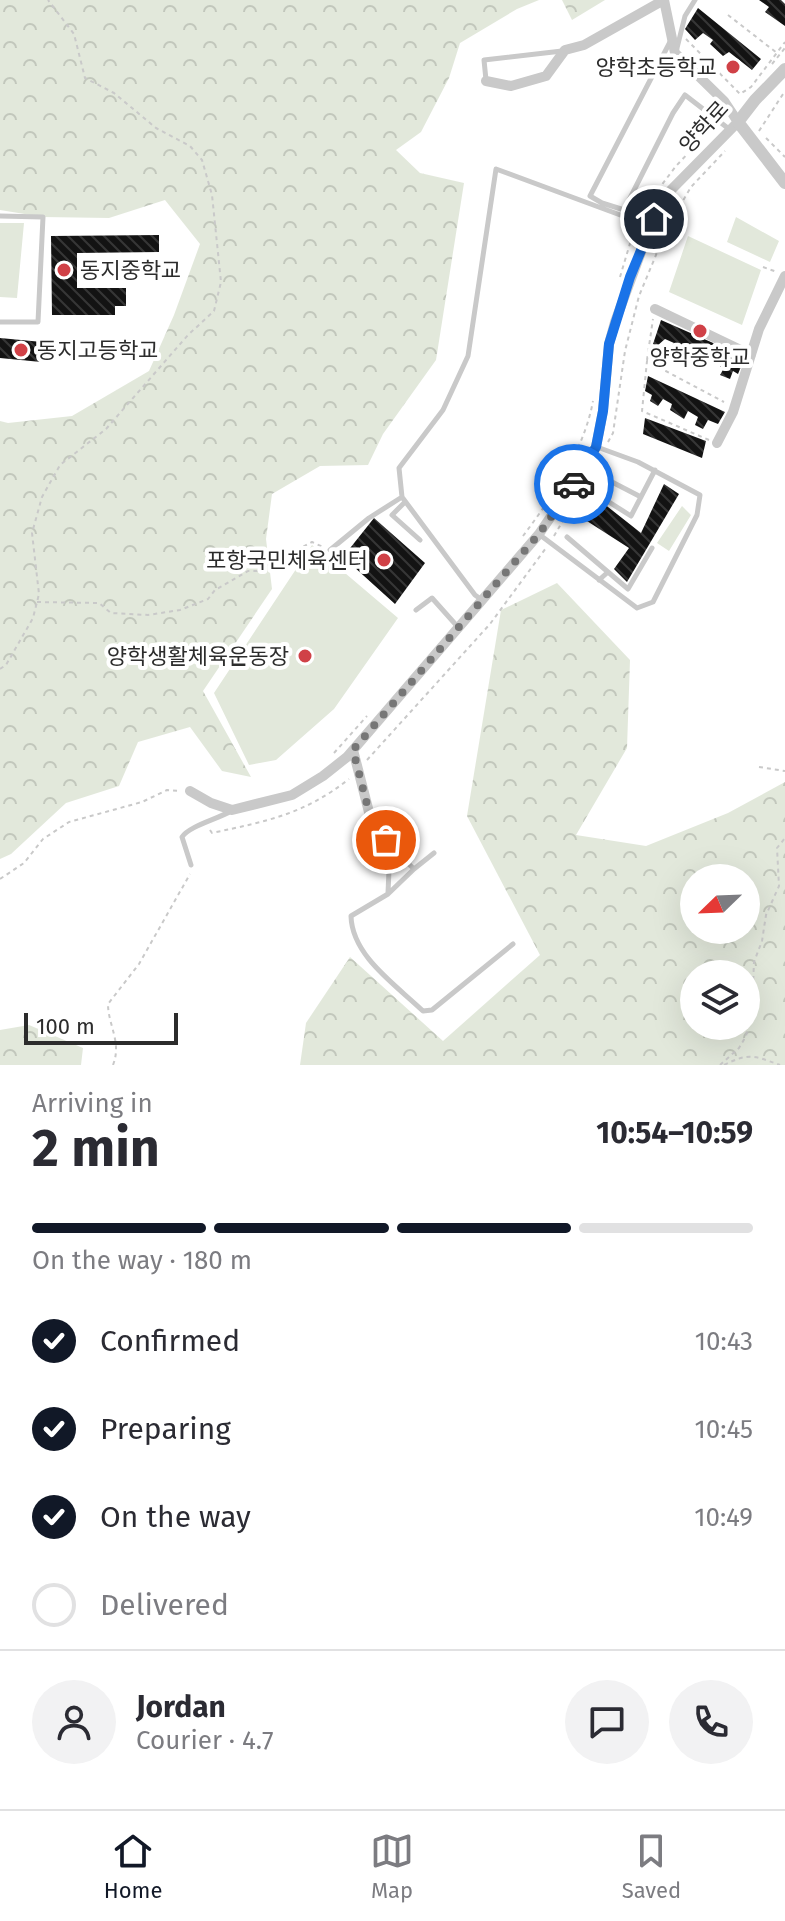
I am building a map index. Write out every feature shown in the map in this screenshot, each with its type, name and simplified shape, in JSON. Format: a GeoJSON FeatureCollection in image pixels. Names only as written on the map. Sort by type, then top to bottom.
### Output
{"type":"FeatureCollection","features":[{"type":"Feature","properties":{"kind":"street"},"geometry":{"type":"LineString","coordinates":[[486,81],[511,86],[546,76],[565,50],[584,45],[664,0],[676,36],[675,53],[724,101],[734,126],[785,183]]}},
{"type":"Feature","properties":{"kind":"street","name":"양학로"},"geometry":{"type":"LineString","coordinates":[[232,810],[292,795],[323,776],[353,750],[539,534],[600,448],[609,344],[657,209],[670,191],[785,69]]}},
{"type":"Feature","properties":{"kind":"street"},"geometry":{"type":"LineString","coordinates":[[717,443],[734,408],[759,329],[785,276]]}},
{"type":"Feature","properties":{"kind":"street"},"geometry":{"type":"LineString","coordinates":[[655,309],[751,355]]}},
{"type":"Feature","properties":{"kind":"street"},"geometry":{"type":"LineString","coordinates":[[353,750],[370,816],[390,846]]}},
{"type":"Feature","properties":{"kind":"street"},"geometry":{"type":"LineString","coordinates":[[190,791],[232,810]]}},
{"type":"Feature","properties":{"kind":"lane"},"geometry":{"type":"LineString","coordinates":[[653,223],[590,196],[695,0]]}},
{"type":"Feature","properties":{"kind":"lane"},"geometry":{"type":"LineString","coordinates":[[486,81],[484,60],[565,50]]}},
{"type":"Feature","properties":{"kind":"lane"},"geometry":{"type":"LineString","coordinates":[[624,210],[685,95],[734,126]]}},
{"type":"Feature","properties":{"kind":"lane"},"geometry":{"type":"LineString","coordinates":[[483,600],[475,595],[404,500],[399,468],[443,410],[468,356],[496,169],[653,223]]}},
{"type":"Feature","properties":{"kind":"lane"},"geometry":{"type":"LineString","coordinates":[[0,216],[43,217],[38,322],[0,322]]}},
{"type":"Feature","properties":{"kind":"lane"},"geometry":{"type":"LineString","coordinates":[[539,534],[637,608],[653,602],[697,515],[700,495],[655,470],[600,448]]}},
{"type":"Feature","properties":{"kind":"lane"},"geometry":{"type":"LineString","coordinates":[[641,497],[612,482],[601,497],[631,516],[641,497],[655,470]]}},
{"type":"Feature","properties":{"kind":"lane"},"geometry":{"type":"LineString","coordinates":[[404,500],[392,515],[420,540]]}},
{"type":"Feature","properties":{"kind":"lane"},"geometry":{"type":"LineString","coordinates":[[330,550],[369,518],[404,500]]}},
{"type":"Feature","properties":{"kind":"lane"},"geometry":{"type":"LineString","coordinates":[[567,537],[628,589],[652,548]]}},
{"type":"Feature","properties":{"kind":"lane"},"geometry":{"type":"LineString","coordinates":[[599,580],[608,572]]}},
{"type":"Feature","properties":{"kind":"lane"},"geometry":{"type":"LineString","coordinates":[[416,610],[432,598],[458,627]]}},
{"type":"Feature","properties":{"kind":"lane"},"geometry":{"type":"LineString","coordinates":[[191,865],[182,837],[186,830],[232,810]]}},
{"type":"Feature","properties":{"kind":"lane"},"geometry":{"type":"LineString","coordinates":[[390,846],[414,869]]}},
{"type":"Feature","properties":{"kind":"lane"},"geometry":{"type":"LineString","coordinates":[[388,894],[390,846]]}},
{"type":"Feature","properties":{"kind":"lane"},"geometry":{"type":"LineString","coordinates":[[434,853],[388,894],[351,916],[351,929],[361,950],[423,1011],[432,1010],[513,944]]}},
{"type":"Feature","properties":{"kind":"path"},"geometry":{"type":"LineString","coordinates":[[0,669],[6,665],[33,618],[39,594],[32,533],[42,497],[60,465],[106,429],[188,335],[214,311],[221,282],[212,195],[202,160],[190,146],[156,128],[114,93],[85,78],[74,34],[48,0]]}},
{"type":"Feature","properties":{"kind":"path"},"geometry":{"type":"LineString","coordinates":[[728,15],[777,53]]}},
{"type":"Feature","properties":{"kind":"path"},"geometry":{"type":"LineString","coordinates":[[676,36],[740,94],[751,87],[785,42]]}},
{"type":"Feature","properties":{"kind":"path"},"geometry":{"type":"LineString","coordinates":[[785,91],[759,131],[785,157]]}},
{"type":"Feature","properties":{"kind":"path"},"geometry":{"type":"LineString","coordinates":[[644,211],[651,196],[714,125]]}},
{"type":"Feature","properties":{"kind":"path"},"geometry":{"type":"LineString","coordinates":[[600,448],[613,433],[625,351],[639,296],[668,226],[691,187],[722,155]]}},
{"type":"Feature","properties":{"kind":"path"},"geometry":{"type":"LineString","coordinates":[[620,278],[634,229]]}},
{"type":"Feature","properties":{"kind":"path"},"geometry":{"type":"LineString","coordinates":[[763,267],[785,276]]}},
{"type":"Feature","properties":{"kind":"path"},"geometry":{"type":"LineString","coordinates":[[655,309],[642,411],[717,443]]}},
{"type":"Feature","properties":{"kind":"path"},"geometry":{"type":"LineString","coordinates":[[647,361],[734,408]]}},
{"type":"Feature","properties":{"kind":"path"},"geometry":{"type":"LineString","coordinates":[[521,538],[538,515],[586,432],[594,391]]}},
{"type":"Feature","properties":{"kind":"path"},"geometry":{"type":"LineString","coordinates":[[206,823],[212,833],[299,812],[327,797],[358,769],[490,624],[550,543],[577,498]]}},
{"type":"Feature","properties":{"kind":"path"},"geometry":{"type":"LineString","coordinates":[[36,602],[99,603],[111,613],[148,615],[180,610],[208,599],[215,590],[248,571],[257,571],[312,542],[330,550]]}},
{"type":"Feature","properties":{"kind":"path"},"geometry":{"type":"LineString","coordinates":[[331,757],[375,707]]}},
{"type":"Feature","properties":{"kind":"path"},"geometry":{"type":"LineString","coordinates":[[759,767],[785,771]]}},
{"type":"Feature","properties":{"kind":"path"},"geometry":{"type":"LineString","coordinates":[[0,879],[24,863],[43,839],[69,822],[142,802],[167,790],[190,791]]}},
{"type":"Feature","properties":{"kind":"path"},"geometry":{"type":"LineString","coordinates":[[722,1065],[746,1036],[752,1008],[754,962],[762,941],[766,915],[779,886],[777,848],[785,838]]}},
{"type":"Feature","properties":{"kind":"path"},"geometry":{"type":"LineString","coordinates":[[113,1065],[116,1038],[108,1004],[156,937],[190,873],[191,865]]}},
{"type":"Feature","properties":{"kind":"path"},"geometry":{"type":"LineString","coordinates":[[722,1065],[742,1056],[756,1055],[780,1065]]}},
{"type":"Feature","properties":{"kind":"green space"},"geometry":{"type":"Polygon","coordinates":[[[0,0],[539,0],[517,9],[460,43],[449,78],[421,132],[396,150],[420,173],[464,183],[436,360],[383,434],[368,465],[320,466],[272,494],[266,539],[272,589],[203,691],[251,777],[222,771],[190,727],[138,742],[119,786],[66,803],[11,854],[0,859],[0,421],[8,423],[72,416],[149,371],[200,244],[165,200],[109,218],[43,217],[0,210],[0,0]]]}},
{"type":"Feature","properties":{"kind":"green space"},"geometry":{"type":"Polygon","coordinates":[[[562,0],[605,0],[572,20],[562,0]]]}},
{"type":"Feature","properties":{"kind":"green space"},"geometry":{"type":"Polygon","coordinates":[[[736,217],[779,241],[770,262],[727,242],[736,217]]]}},
{"type":"Feature","properties":{"kind":"green space"},"geometry":{"type":"Polygon","coordinates":[[[0,223],[24,223],[17,298],[0,297],[0,223]]]}},
{"type":"Feature","properties":{"kind":"green space"},"geometry":{"type":"Polygon","coordinates":[[[688,236],[761,270],[742,325],[669,292],[688,236]]]}},
{"type":"Feature","properties":{"kind":"green space"},"geometry":{"type":"Polygon","coordinates":[[[682,506],[691,515],[669,551],[657,543],[682,506]]]}},
{"type":"Feature","properties":{"kind":"green space","name":"양학생활체육운동장"},"geometry":{"type":"Polygon","coordinates":[[[312,545],[398,618],[334,709],[276,760],[249,765],[214,693],[312,545]]]}},
{"type":"Feature","properties":{"kind":"green space"},"geometry":{"type":"Polygon","coordinates":[[[557,583],[630,660],[627,748],[576,835],[646,846],[728,813],[785,782],[785,1065],[300,1065],[306,1023],[350,957],[443,1041],[540,955],[467,816],[501,610],[557,583]]]}},
{"type":"Feature","properties":{"kind":"green space"},"geometry":{"type":"Polygon","coordinates":[[[29,1025],[83,1048],[81,1065],[0,1065],[0,1030],[29,1025]]]}},
{"type":"Feature","properties":{"kind":"building"},"geometry":{"type":"Polygon","coordinates":[[[759,0],[781,0],[785,4],[785,26],[765,12],[769,7],[759,0]]]}},
{"type":"Feature","properties":{"kind":"building"},"geometry":{"type":"Polygon","coordinates":[[[698,8],[761,59],[752,70],[729,52],[723,56],[710,44],[713,40],[703,33],[695,40],[685,29],[698,8]]]}},
{"type":"Feature","properties":{"kind":"building","name":"동지중학교"},"geometry":{"type":"Polygon","coordinates":[[[159,235],[159,252],[77,253],[77,288],[126,288],[126,306],[115,306],[115,315],[52,315],[51,236],[159,235]]]}},
{"type":"Feature","properties":{"kind":"building"},"geometry":{"type":"Polygon","coordinates":[[[661,320],[745,357],[738,374],[733,371],[730,379],[720,375],[724,368],[693,353],[690,358],[669,350],[674,343],[665,339],[657,346],[653,344],[661,320]]]}},
{"type":"Feature","properties":{"kind":"building","name":"동지고등학교"},"geometry":{"type":"Polygon","coordinates":[[[0,338],[42,342],[41,362],[0,358],[0,338]]]}},
{"type":"Feature","properties":{"kind":"building"},"geometry":{"type":"Polygon","coordinates":[[[648,376],[725,412],[718,424],[708,420],[703,429],[695,425],[698,417],[688,411],[684,419],[670,410],[672,404],[663,399],[658,406],[650,401],[652,395],[645,391],[648,376]]]}},
{"type":"Feature","properties":{"kind":"building"},"geometry":{"type":"Polygon","coordinates":[[[645,418],[706,441],[702,458],[643,434],[645,418]]]}},
{"type":"Feature","properties":{"kind":"building"},"geometry":{"type":"Polygon","coordinates":[[[664,484],[679,494],[627,582],[614,569],[629,548],[576,514],[589,492],[641,533],[664,484]]]}},
{"type":"Feature","properties":{"kind":"building","name":"포항국민체육센터"},"geometry":{"type":"Polygon","coordinates":[[[374,518],[425,563],[395,604],[343,557],[374,518]]]}},
{"type":"Feature","properties":{"kind":"way so far"},"geometry":{"type":"LineString","coordinates":[[386,840],[370,816],[353,750],[539,534],[574,484]]}},
{"type":"Feature","properties":{"kind":"place","name":"양학초등학교"},"geometry":{"type":"Point","coordinates":[733,67]}},
{"type":"Feature","properties":{"kind":"place","name":"동지중학교"},"geometry":{"type":"Point","coordinates":[64,270]}},
{"type":"Feature","properties":{"kind":"place","name":"양학중학교"},"geometry":{"type":"Point","coordinates":[700,331]}},
{"type":"Feature","properties":{"kind":"place","name":"동지고등학교"},"geometry":{"type":"Point","coordinates":[21,350]}},
{"type":"Feature","properties":{"kind":"place","name":"포항국민체육센터"},"geometry":{"type":"Point","coordinates":[384,560]}},
{"type":"Feature","properties":{"kind":"place","name":"양학생활체육운동장"},"geometry":{"type":"Point","coordinates":[305,656]}},
{"type":"Feature","properties":{"kind":"route"},"geometry":{"type":"LineString","coordinates":[[574,484],[596,447],[603,411],[609,344],[637,257],[654,219]]}}]}
